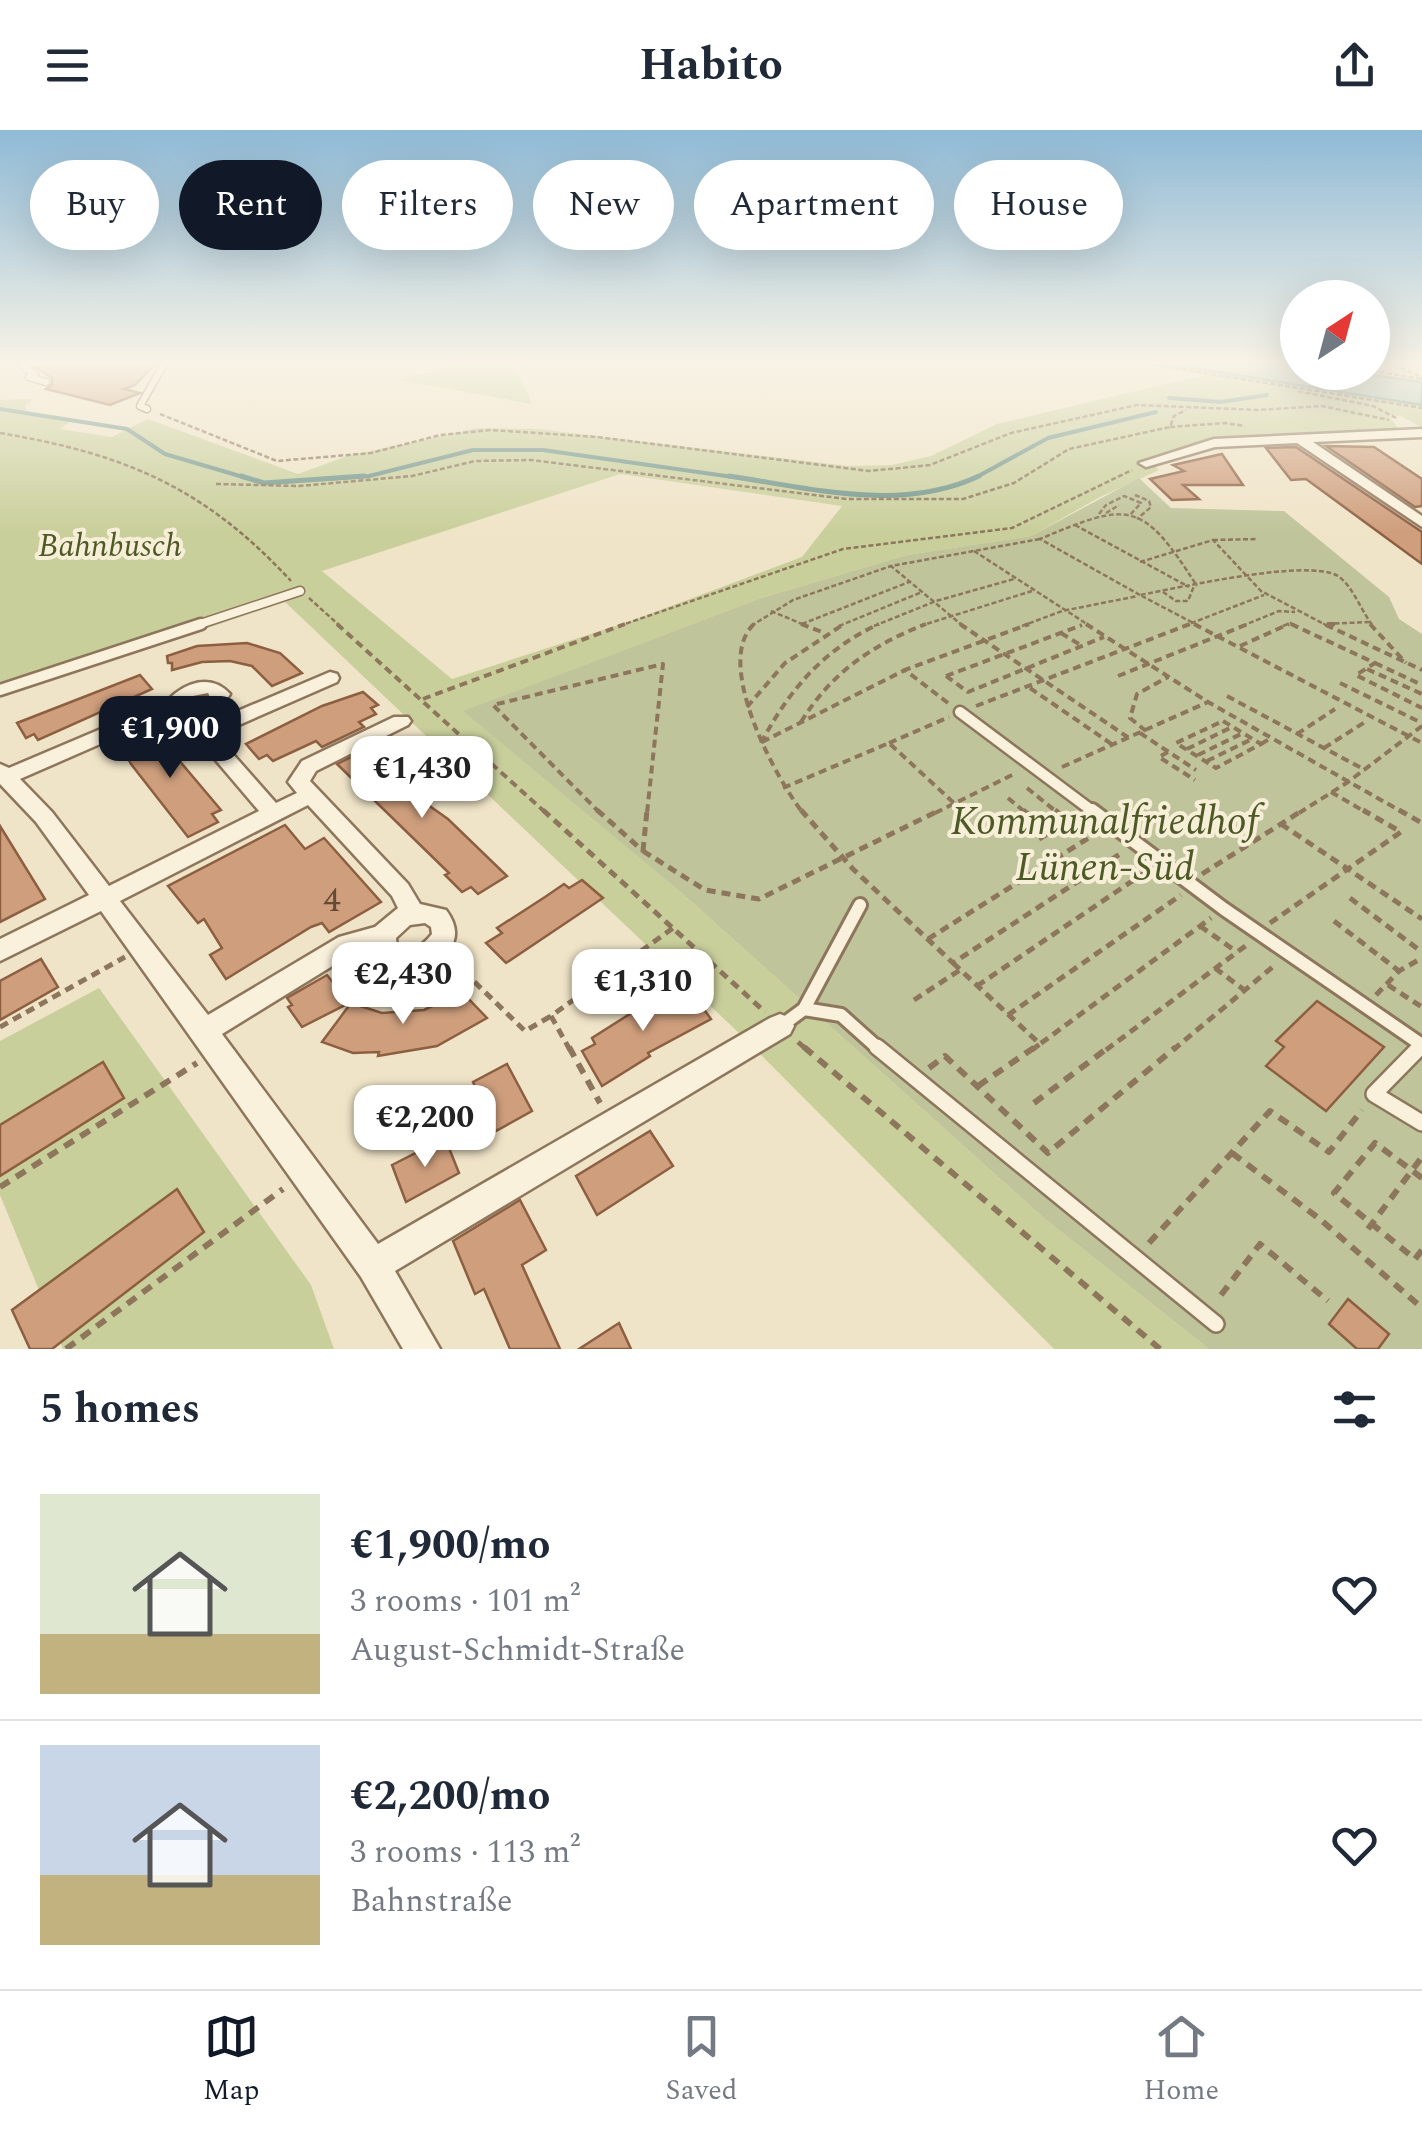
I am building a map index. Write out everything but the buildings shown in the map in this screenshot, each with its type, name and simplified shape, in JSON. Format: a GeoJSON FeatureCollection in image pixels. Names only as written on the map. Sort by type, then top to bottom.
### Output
{"type":"FeatureCollection","features":[{"type":"Feature","properties":{"kind":"street"},"geometry":{"type":"LineString","coordinates":[[1146,463],[1214,443],[1422,433]]}},
{"type":"Feature","properties":{"kind":"street"},"geometry":{"type":"LineString","coordinates":[[1300,438],[1422,522]]}},
{"type":"Feature","properties":{"kind":"street"},"geometry":{"type":"LineString","coordinates":[[204,734],[330,678]]}},
{"type":"Feature","properties":{"kind":"street"},"geometry":{"type":"LineString","coordinates":[[272,812],[184,709],[3,774],[44,817],[306,1172],[373,1265],[422,1349]]}},
{"type":"Feature","properties":{"kind":"street"},"geometry":{"type":"LineString","coordinates":[[401,720],[309,766],[299,782],[400,890],[413,913]]}},
{"type":"Feature","properties":{"kind":"street"},"geometry":{"type":"LineString","coordinates":[[0,952],[310,796]]}},
{"type":"Feature","properties":{"kind":"street"},"geometry":{"type":"LineString","coordinates":[[210,1041],[348,944],[383,935],[394,921],[413,913],[426,913],[444,925],[439,946],[418,960],[405,962],[386,953],[383,935]]}},
{"type":"Feature","properties":{"kind":"street"},"geometry":{"type":"LineString","coordinates":[[373,1265],[792,1018]]}},
{"type":"Feature","properties":{"kind":"lane"},"geometry":{"type":"LineString","coordinates":[[0,690],[300,590]]}},
{"type":"Feature","properties":{"kind":"lane"},"geometry":{"type":"LineString","coordinates":[[960,712],[1190,885],[1422,1046],[1374,1094],[1422,1123]]}},
{"type":"Feature","properties":{"kind":"lane"},"geometry":{"type":"LineString","coordinates":[[792,1018],[860,905]]}},
{"type":"Feature","properties":{"kind":"lane"},"geometry":{"type":"LineString","coordinates":[[792,1018],[841,1015],[913,1079],[1216,1324]]}},
{"type":"Feature","properties":{"kind":"path"},"geometry":{"type":"LineString","coordinates":[[171,419],[277,462],[371,453],[440,435],[492,430],[597,438],[882,471],[930,465],[1010,433],[1070,419]]}},
{"type":"Feature","properties":{"kind":"path"},"geometry":{"type":"LineString","coordinates":[[216,484],[300,486],[412,476],[474,461],[531,460],[847,499],[963,500],[1014,482],[1069,449],[1170,427],[1173,419]]}},
{"type":"Feature","properties":{"kind":"path"},"geometry":{"type":"LineString","coordinates":[[1380,419],[1403,424],[1399,419]]}},
{"type":"Feature","properties":{"kind":"path"},"geometry":{"type":"LineString","coordinates":[[0,433],[92,450],[173,484],[244,532],[300,590],[423,699],[718,589],[842,549],[1012,528],[1146,463]]}},
{"type":"Feature","properties":{"kind":"path"},"geometry":{"type":"LineString","coordinates":[[1129,516],[1141,506],[1135,494]]}},
{"type":"Feature","properties":{"kind":"path"},"geometry":{"type":"LineString","coordinates":[[1099,516],[1106,505],[1135,494],[1148,501],[1150,507],[1138,519]]}},
{"type":"Feature","properties":{"kind":"path"},"geometry":{"type":"LineString","coordinates":[[1040,1044],[840,857],[783,788],[747,708],[740,649],[744,632],[771,610],[890,566],[1040,539],[1119,505]]}},
{"type":"Feature","properties":{"kind":"path"},"geometry":{"type":"LineString","coordinates":[[1119,514],[1127,508]]}},
{"type":"Feature","properties":{"kind":"path"},"geometry":{"type":"LineString","coordinates":[[1106,512],[1153,526],[1173,548],[1193,586],[1188,602],[1176,601],[1163,592]]}},
{"type":"Feature","properties":{"kind":"path"},"geometry":{"type":"LineString","coordinates":[[1075,525],[1140,562],[1193,586]]}},
{"type":"Feature","properties":{"kind":"path"},"geometry":{"type":"LineString","coordinates":[[1040,539],[1422,743]]}},
{"type":"Feature","properties":{"kind":"path"},"geometry":{"type":"LineString","coordinates":[[1140,562],[1173,548],[1213,540],[1257,539]]}},
{"type":"Feature","properties":{"kind":"path"},"geometry":{"type":"LineString","coordinates":[[1213,540],[1239,576],[1264,595],[1422,670]]}},
{"type":"Feature","properties":{"kind":"path"},"geometry":{"type":"LineString","coordinates":[[974,551],[1208,702],[1422,823]]}},
{"type":"Feature","properties":{"kind":"path"},"geometry":{"type":"LineString","coordinates":[[890,566],[980,640],[1129,738]]}},
{"type":"Feature","properties":{"kind":"path"},"geometry":{"type":"LineString","coordinates":[[761,743],[905,670],[1062,611],[1239,576],[1327,570],[1343,579],[1369,622],[1409,664]]}},
{"type":"Feature","properties":{"kind":"path"},"geometry":{"type":"LineString","coordinates":[[761,743],[804,672],[832,648],[933,601],[1014,578]]}},
{"type":"Feature","properties":{"kind":"path"},"geometry":{"type":"LineString","coordinates":[[802,624],[909,582]]}},
{"type":"Feature","properties":{"kind":"path"},"geometry":{"type":"LineString","coordinates":[[800,722],[846,666],[948,614],[1032,591]]}},
{"type":"Feature","properties":{"kind":"path"},"geometry":{"type":"LineString","coordinates":[[747,708],[769,677],[822,632],[922,592]]}},
{"type":"Feature","properties":{"kind":"path"},"geometry":{"type":"LineString","coordinates":[[783,788],[960,712],[1264,595]]}},
{"type":"Feature","properties":{"kind":"path"},"geometry":{"type":"LineString","coordinates":[[771,610],[822,632]]}},
{"type":"Feature","properties":{"kind":"path"},"geometry":{"type":"LineString","coordinates":[[1118,676],[1279,611],[1297,612]]}},
{"type":"Feature","properties":{"kind":"path"},"geometry":{"type":"LineString","coordinates":[[1324,624],[1369,622]]}},
{"type":"Feature","properties":{"kind":"path"},"geometry":{"type":"LineString","coordinates":[[1238,646],[1290,623],[1422,685]]}},
{"type":"Feature","properties":{"kind":"path"},"geometry":{"type":"LineString","coordinates":[[1083,624],[946,676],[968,692],[1104,637]]}},
{"type":"Feature","properties":{"kind":"path"},"geometry":{"type":"LineString","coordinates":[[1061,632],[1082,646]]}},
{"type":"Feature","properties":{"kind":"path"},"geometry":{"type":"LineString","coordinates":[[1409,664],[1422,660]]}},
{"type":"Feature","properties":{"kind":"path"},"geometry":{"type":"LineString","coordinates":[[1374,663],[1356,676],[1422,708]]}},
{"type":"Feature","properties":{"kind":"path"},"geometry":{"type":"LineString","coordinates":[[643,852],[663,664],[493,705],[643,852],[704,890],[759,899],[1032,765]]}},
{"type":"Feature","properties":{"kind":"path"},"geometry":{"type":"LineString","coordinates":[[1367,668],[1422,694]]}},
{"type":"Feature","properties":{"kind":"path"},"geometry":{"type":"LineString","coordinates":[[905,670],[960,712]]}},
{"type":"Feature","properties":{"kind":"path"},"geometry":{"type":"LineString","coordinates":[[1168,677],[1137,694],[1130,718],[1168,752],[1196,770]]}},
{"type":"Feature","properties":{"kind":"path"},"geometry":{"type":"LineString","coordinates":[[1008,1014],[1190,885],[1348,782],[1422,724],[1340,684]]}},
{"type":"Feature","properties":{"kind":"path"},"geometry":{"type":"LineString","coordinates":[[1028,687],[1113,745]]}},
{"type":"Feature","properties":{"kind":"path"},"geometry":{"type":"LineString","coordinates":[[1228,696],[1364,770]]}},
{"type":"Feature","properties":{"kind":"path"},"geometry":{"type":"LineString","coordinates":[[1045,774],[1208,702]]}},
{"type":"Feature","properties":{"kind":"path"},"geometry":{"type":"LineString","coordinates":[[1297,734],[1335,709]]}},
{"type":"Feature","properties":{"kind":"path"},"geometry":{"type":"LineString","coordinates":[[1260,744],[1223,721],[1176,743],[1216,768],[1260,744],[1271,738]]}},
{"type":"Feature","properties":{"kind":"path"},"geometry":{"type":"LineString","coordinates":[[1324,748],[1365,722]]}},
{"type":"Feature","properties":{"kind":"path"},"geometry":{"type":"LineString","coordinates":[[1186,750],[1232,727]]}},
{"type":"Feature","properties":{"kind":"path"},"geometry":{"type":"LineString","coordinates":[[1196,756],[1243,733]]}},
{"type":"Feature","properties":{"kind":"path"},"geometry":{"type":"LineString","coordinates":[[1206,762],[1252,738]]}},
{"type":"Feature","properties":{"kind":"path"},"geometry":{"type":"LineString","coordinates":[[889,743],[956,805]]}},
{"type":"Feature","properties":{"kind":"path"},"geometry":{"type":"LineString","coordinates":[[1168,752],[1159,757],[1195,780]]}},
{"type":"Feature","properties":{"kind":"path"},"geometry":{"type":"LineString","coordinates":[[1028,788],[1069,821]]}},
{"type":"Feature","properties":{"kind":"path"},"geometry":{"type":"LineString","coordinates":[[1034,1103],[1258,933],[1401,832],[1331,792]]}},
{"type":"Feature","properties":{"kind":"path"},"geometry":{"type":"LineString","coordinates":[[1008,798],[1050,832]]}},
{"type":"Feature","properties":{"kind":"path"},"geometry":{"type":"LineString","coordinates":[[1039,839],[1089,809]]}},
{"type":"Feature","properties":{"kind":"path"},"geometry":{"type":"LineString","coordinates":[[1413,817],[1422,811]]}},
{"type":"Feature","properties":{"kind":"path"},"geometry":{"type":"LineString","coordinates":[[1280,824],[1422,919]]}},
{"type":"Feature","properties":{"kind":"path"},"geometry":{"type":"LineString","coordinates":[[928,939],[1110,825]]}},
{"type":"Feature","properties":{"kind":"path"},"geometry":{"type":"LineString","coordinates":[[953,963],[1136,844]]}},
{"type":"Feature","properties":{"kind":"path"},"geometry":{"type":"LineString","coordinates":[[978,986],[1160,862]]}},
{"type":"Feature","properties":{"kind":"path"},"geometry":{"type":"LineString","coordinates":[[1350,898],[1422,955],[1399,971],[1365,1005]]}},
{"type":"Feature","properties":{"kind":"path"},"geometry":{"type":"LineString","coordinates":[[977,1087],[1224,909]]}},
{"type":"Feature","properties":{"kind":"path"},"geometry":{"type":"LineString","coordinates":[[1334,921],[1399,971]]}},
{"type":"Feature","properties":{"kind":"path"},"geometry":{"type":"LineString","coordinates":[[1200,926],[1237,952]]}},
{"type":"Feature","properties":{"kind":"path"},"geometry":{"type":"LineString","coordinates":[[439,946],[525,1031],[674,928]]}},
{"type":"Feature","properties":{"kind":"path"},"geometry":{"type":"LineString","coordinates":[[0,1027],[142,948]]}},
{"type":"Feature","properties":{"kind":"path"},"geometry":{"type":"LineString","coordinates":[[913,1079],[945,1056],[1048,1154],[1290,954]]}},
{"type":"Feature","properties":{"kind":"path"},"geometry":{"type":"LineString","coordinates":[[1215,968],[1243,989]]}},
{"type":"Feature","properties":{"kind":"path"},"geometry":{"type":"LineString","coordinates":[[914,1000],[960,970]]}},
{"type":"Feature","properties":{"kind":"path"},"geometry":{"type":"LineString","coordinates":[[1388,985],[1422,1006]]}},
{"type":"Feature","properties":{"kind":"path"},"geometry":{"type":"LineString","coordinates":[[551,1016],[613,1124]]}},
{"type":"Feature","properties":{"kind":"path"},"geometry":{"type":"LineString","coordinates":[[0,1187],[210,1041]]}},
{"type":"Feature","properties":{"kind":"path"},"geometry":{"type":"LineString","coordinates":[[1136,1257],[1270,1111],[1329,1152],[1374,1094]]}},
{"type":"Feature","properties":{"kind":"path"},"geometry":{"type":"LineString","coordinates":[[1422,1178],[1375,1143],[1334,1193],[1369,1226],[1416,1258],[1422,1250]]}},
{"type":"Feature","properties":{"kind":"path"},"geometry":{"type":"LineString","coordinates":[[1230,1152],[1321,1220],[1422,1308]]}},
{"type":"Feature","properties":{"kind":"path"},"geometry":{"type":"LineString","coordinates":[[1369,1226],[1422,1157]]}},
{"type":"Feature","properties":{"kind":"path"},"geometry":{"type":"LineString","coordinates":[[66,1349],[306,1172]]}},
{"type":"Feature","properties":{"kind":"path"},"geometry":{"type":"LineString","coordinates":[[1221,1295],[1260,1244],[1328,1301]]}},
{"type":"Feature","properties":{"kind":"green space","name":"Bahnbusch"},"geometry":{"type":"Polygon","coordinates":[[[0,419],[71,421],[60,429],[112,437],[148,419],[298,474],[347,456],[479,428],[538,429],[849,466],[892,465],[931,456],[997,424],[1019,419],[1392,419],[1399,430],[1207,439],[1146,458],[1159,470],[1100,497],[1031,536],[907,555],[761,598],[464,711],[684,895],[1045,1219],[1209,1349],[1054,1349],[741,1035],[285,602],[0,698],[0,419]],[[620,474],[322,571],[452,679],[631,621],[802,557],[842,506],[620,474]]]}},
{"type":"Feature","properties":{"kind":"green space"},"geometry":{"type":"Polygon","coordinates":[[[1406,419],[1422,419],[1422,428],[1406,419]]]}},
{"type":"Feature","properties":{"kind":"green space","name":"Kommunalfriedhof Lünen-Süd"},"geometry":{"type":"Polygon","coordinates":[[[1139,478],[1171,508],[1284,511],[1389,597],[1399,619],[1422,634],[1422,1349],[1209,1349],[1045,1219],[684,895],[463,711],[761,598],[907,555],[1031,536],[1139,478]]]}},
{"type":"Feature","properties":{"kind":"green space"},"geometry":{"type":"Polygon","coordinates":[[[99,988],[311,1285],[334,1349],[63,1349],[0,1195],[0,1041],[99,988]]]}},
{"type":"Feature","properties":{"kind":"waterway"},"geometry":{"type":"LineString","coordinates":[[63,419],[127,429],[165,454],[250,479]]}},
{"type":"Feature","properties":{"kind":"waterway"},"geometry":{"type":"LineString","coordinates":[[977,477],[1048,438],[1127,419]]}},
{"type":"Feature","properties":{"kind":"waterway"},"geometry":{"type":"LineString","coordinates":[[326,479],[369,476],[473,450],[543,450],[747,479]]}},
{"type":"Feature","properties":{"kind":"waterway"},"geometry":{"type":"LineString","coordinates":[[241,476],[264,483],[364,476]]}},
{"type":"Feature","properties":{"kind":"waterway"},"geometry":{"type":"LineString","coordinates":[[729,476],[823,491],[887,495],[949,487],[977,477]]}},
{"type":"Feature","properties":{"kind":"waterway"},"geometry":{"type":"LineString","coordinates":[[973,479],[977,477]]}}]}
